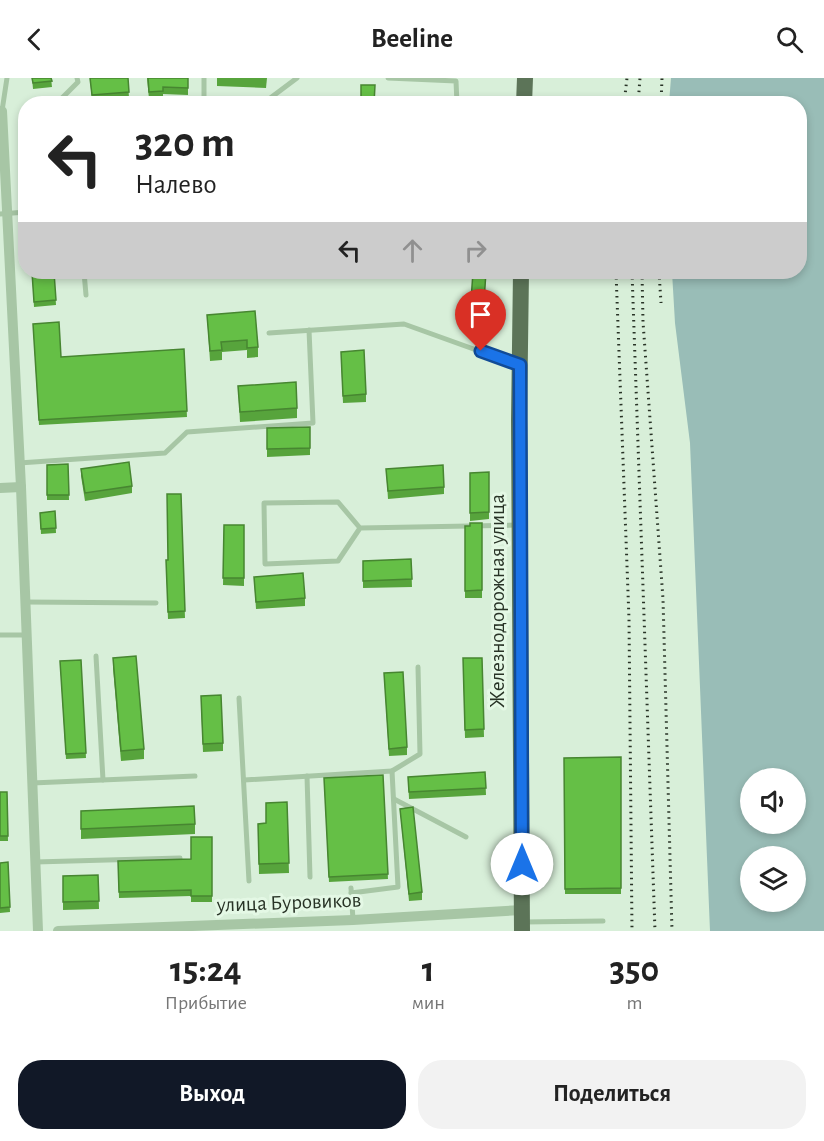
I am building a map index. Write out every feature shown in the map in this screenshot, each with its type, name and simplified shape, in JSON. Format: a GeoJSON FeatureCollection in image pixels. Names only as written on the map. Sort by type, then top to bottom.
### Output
{"type":"FeatureCollection","features":[{"type":"Feature","properties":{"kind":"main road"},"geometry":{"type":"LineString","coordinates":[[524,96],[525,78]]}},
{"type":"Feature","properties":{"kind":"main road","name":"Железнодорожная улица"},"geometry":{"type":"LineString","coordinates":[[521,279],[519,525],[522,921]]}},
{"type":"Feature","properties":{"kind":"street"},"geometry":{"type":"LineString","coordinates":[[1,111],[3,213],[21,487],[38,931]]}},
{"type":"Feature","properties":{"kind":"street"},"geometry":{"type":"LineString","coordinates":[[0,488],[21,487]]}},
{"type":"Feature","properties":{"kind":"street","name":"улица Буровиков"},"geometry":{"type":"LineString","coordinates":[[58,931],[522,921]]}},
{"type":"Feature","properties":{"kind":"lane"},"geometry":{"type":"LineString","coordinates":[[1,111],[7,78]]}},
{"type":"Feature","properties":{"kind":"lane"},"geometry":{"type":"LineString","coordinates":[[64,96],[78,82],[77,78]]}},
{"type":"Feature","properties":{"kind":"lane"},"geometry":{"type":"LineString","coordinates":[[204,78],[204,96]]}},
{"type":"Feature","properties":{"kind":"lane"},"geometry":{"type":"LineString","coordinates":[[273,96],[297,78]]}},
{"type":"Feature","properties":{"kind":"lane"},"geometry":{"type":"LineString","coordinates":[[388,78],[456,81],[457,96]]}},
{"type":"Feature","properties":{"kind":"lane"},"geometry":{"type":"LineString","coordinates":[[3,213],[18,212]]}},
{"type":"Feature","properties":{"kind":"lane"},"geometry":{"type":"LineString","coordinates":[[85,279],[86,296]]}},
{"type":"Feature","properties":{"kind":"lane"},"geometry":{"type":"LineString","coordinates":[[269,333],[404,324],[520,365]]}},
{"type":"Feature","properties":{"kind":"lane"},"geometry":{"type":"LineString","coordinates":[[19,463],[165,453],[187,432],[314,423],[309,330]]}},
{"type":"Feature","properties":{"kind":"lane"},"geometry":{"type":"LineString","coordinates":[[338,502],[360,528],[338,561],[265,564],[264,503],[338,502]]}},
{"type":"Feature","properties":{"kind":"lane"},"geometry":{"type":"LineString","coordinates":[[360,528],[519,525]]}},
{"type":"Feature","properties":{"kind":"lane"},"geometry":{"type":"LineString","coordinates":[[25,602],[156,603]]}},
{"type":"Feature","properties":{"kind":"lane"},"geometry":{"type":"LineString","coordinates":[[0,635],[26,634]]}},
{"type":"Feature","properties":{"kind":"lane"},"geometry":{"type":"LineString","coordinates":[[96,656],[103,780]]}},
{"type":"Feature","properties":{"kind":"lane"},"geometry":{"type":"LineString","coordinates":[[244,780],[392,771],[420,754],[418,667]]}},
{"type":"Feature","properties":{"kind":"lane"},"geometry":{"type":"LineString","coordinates":[[239,698],[249,881]]}},
{"type":"Feature","properties":{"kind":"lane"},"geometry":{"type":"LineString","coordinates":[[353,925],[351,891],[398,887],[392,771]]}},
{"type":"Feature","properties":{"kind":"lane"},"geometry":{"type":"LineString","coordinates":[[32,783],[195,776]]}},
{"type":"Feature","properties":{"kind":"lane"},"geometry":{"type":"LineString","coordinates":[[307,776],[310,877]]}},
{"type":"Feature","properties":{"kind":"lane"},"geometry":{"type":"LineString","coordinates":[[394,798],[466,837]]}},
{"type":"Feature","properties":{"kind":"lane"},"geometry":{"type":"LineString","coordinates":[[35,862],[180,858]]}},
{"type":"Feature","properties":{"kind":"lane"},"geometry":{"type":"LineString","coordinates":[[522,921],[603,921]]}},
{"type":"Feature","properties":{"kind":"shaded area"},"geometry":{"type":"Polygon","coordinates":[[[671,78],[824,78],[824,931],[710,931],[690,443],[675,323],[672,279],[807,279],[807,96],[670,96],[671,78]]]}},
{"type":"Feature","properties":{"kind":"building"},"geometry":{"type":"Polygon","coordinates":[[[32,78],[51,78],[52,81],[33,83],[32,78]]]}},
{"type":"Feature","properties":{"kind":"building"},"geometry":{"type":"Polygon","coordinates":[[[90,78],[128,78],[129,92],[92,95],[90,78]]]}},
{"type":"Feature","properties":{"kind":"building"},"geometry":{"type":"Polygon","coordinates":[[[148,78],[188,78],[188,88],[163,87],[163,91],[149,92],[148,78]]]}},
{"type":"Feature","properties":{"kind":"building"},"geometry":{"type":"Polygon","coordinates":[[[361,85],[375,85],[374,96],[361,96],[361,85]]]}},
{"type":"Feature","properties":{"kind":"building"},"geometry":{"type":"Polygon","coordinates":[[[32,279],[54,279],[56,300],[34,302],[32,279]]]}},
{"type":"Feature","properties":{"kind":"building"},"geometry":{"type":"Polygon","coordinates":[[[473,279],[486,279],[482,330],[469,329],[473,279]]]}},
{"type":"Feature","properties":{"kind":"building"},"geometry":{"type":"Polygon","coordinates":[[[255,311],[258,347],[247,348],[247,340],[221,342],[222,350],[210,351],[207,315],[255,311]]]}},
{"type":"Feature","properties":{"kind":"building"},"geometry":{"type":"Polygon","coordinates":[[[59,322],[61,357],[184,349],[187,411],[39,420],[33,324],[59,322]]]}},
{"type":"Feature","properties":{"kind":"building"},"geometry":{"type":"Polygon","coordinates":[[[364,350],[366,394],[343,396],[341,352],[364,350]]]}},
{"type":"Feature","properties":{"kind":"building"},"geometry":{"type":"Polygon","coordinates":[[[296,382],[297,408],[240,412],[238,386],[296,382]]]}},
{"type":"Feature","properties":{"kind":"building"},"geometry":{"type":"Polygon","coordinates":[[[310,427],[310,448],[267,449],[267,428],[310,427]]]}},
{"type":"Feature","properties":{"kind":"building"},"geometry":{"type":"Polygon","coordinates":[[[129,462],[132,486],[85,493],[81,469],[129,462]]]}},
{"type":"Feature","properties":{"kind":"building"},"geometry":{"type":"Polygon","coordinates":[[[68,464],[69,495],[47,495],[47,465],[68,464]]]}},
{"type":"Feature","properties":{"kind":"building"},"geometry":{"type":"Polygon","coordinates":[[[443,465],[444,487],[388,491],[386,469],[443,465]]]}},
{"type":"Feature","properties":{"kind":"building"},"geometry":{"type":"Polygon","coordinates":[[[489,472],[489,512],[470,513],[470,473],[489,472]]]}},
{"type":"Feature","properties":{"kind":"building"},"geometry":{"type":"Polygon","coordinates":[[[167,494],[181,494],[185,611],[168,612],[167,494]]]}},
{"type":"Feature","properties":{"kind":"building"},"geometry":{"type":"Polygon","coordinates":[[[55,511],[56,528],[41,529],[40,513],[55,511]]]}},
{"type":"Feature","properties":{"kind":"building"},"geometry":{"type":"Polygon","coordinates":[[[470,523],[482,523],[482,590],[465,591],[465,526],[470,526],[470,523]]]}},
{"type":"Feature","properties":{"kind":"building"},"geometry":{"type":"Polygon","coordinates":[[[224,525],[244,525],[244,578],[223,578],[224,525]]]}},
{"type":"Feature","properties":{"kind":"building"},"geometry":{"type":"Polygon","coordinates":[[[411,559],[412,579],[363,581],[363,561],[411,559]]]}},
{"type":"Feature","properties":{"kind":"building"},"geometry":{"type":"Polygon","coordinates":[[[303,573],[305,598],[256,602],[254,577],[303,573]]]}},
{"type":"Feature","properties":{"kind":"building"},"geometry":{"type":"Polygon","coordinates":[[[136,656],[144,749],[121,751],[113,658],[136,656]]]}},
{"type":"Feature","properties":{"kind":"building"},"geometry":{"type":"Polygon","coordinates":[[[463,658],[482,658],[484,729],[465,730],[463,658]]]}},
{"type":"Feature","properties":{"kind":"building"},"geometry":{"type":"Polygon","coordinates":[[[81,660],[86,753],[66,754],[60,661],[81,660]]]}},
{"type":"Feature","properties":{"kind":"building"},"geometry":{"type":"Polygon","coordinates":[[[403,672],[407,747],[389,749],[384,673],[403,672]]]}},
{"type":"Feature","properties":{"kind":"building"},"geometry":{"type":"Polygon","coordinates":[[[221,695],[223,743],[203,744],[201,696],[221,695]]]}},
{"type":"Feature","properties":{"kind":"building"},"geometry":{"type":"Polygon","coordinates":[[[621,757],[621,888],[565,889],[564,758],[621,757]]]}},
{"type":"Feature","properties":{"kind":"building"},"geometry":{"type":"Polygon","coordinates":[[[485,772],[486,788],[409,792],[408,777],[485,772]]]}},
{"type":"Feature","properties":{"kind":"building"},"geometry":{"type":"Polygon","coordinates":[[[383,775],[388,874],[329,877],[324,778],[383,775]]]}},
{"type":"Feature","properties":{"kind":"building"},"geometry":{"type":"Polygon","coordinates":[[[0,792],[7,792],[8,836],[0,836],[0,792]]]}},
{"type":"Feature","properties":{"kind":"building"},"geometry":{"type":"Polygon","coordinates":[[[287,802],[289,863],[259,864],[258,824],[266,823],[266,803],[287,802]]]}},
{"type":"Feature","properties":{"kind":"building"},"geometry":{"type":"Polygon","coordinates":[[[194,806],[195,824],[81,829],[81,811],[194,806]]]}},
{"type":"Feature","properties":{"kind":"building"},"geometry":{"type":"Polygon","coordinates":[[[413,807],[422,892],[409,894],[400,809],[413,807]]]}},
{"type":"Feature","properties":{"kind":"building"},"geometry":{"type":"Polygon","coordinates":[[[191,837],[212,837],[212,896],[191,896],[191,890],[119,892],[118,861],[191,859],[191,837]]]}},
{"type":"Feature","properties":{"kind":"building"},"geometry":{"type":"Polygon","coordinates":[[[8,862],[10,907],[0,908],[0,863],[8,862]]]}},
{"type":"Feature","properties":{"kind":"building"},"geometry":{"type":"Polygon","coordinates":[[[98,875],[99,901],[63,902],[63,876],[98,875]]]}},
{"type":"Feature","properties":{"kind":"railway"},"geometry":{"type":"LineString","coordinates":[[625,96],[627,78]]}},
{"type":"Feature","properties":{"kind":"railway"},"geometry":{"type":"LineString","coordinates":[[639,96],[640,78]]}},
{"type":"Feature","properties":{"kind":"railway"},"geometry":{"type":"LineString","coordinates":[[661,96],[662,78]]}},
{"type":"Feature","properties":{"kind":"railway"},"geometry":{"type":"LineString","coordinates":[[616,279],[629,619],[632,931]]}},
{"type":"Feature","properties":{"kind":"railway"},"geometry":{"type":"LineString","coordinates":[[632,279],[655,931]]}},
{"type":"Feature","properties":{"kind":"railway"},"geometry":{"type":"LineString","coordinates":[[642,279],[643,322],[663,599],[672,931]]}},
{"type":"Feature","properties":{"kind":"railway"},"geometry":{"type":"LineString","coordinates":[[659,279],[661,303]]}},
{"type":"Feature","properties":{"kind":"route"},"geometry":{"type":"LineString","coordinates":[[481,351],[520,365],[522,864]]}}]}
